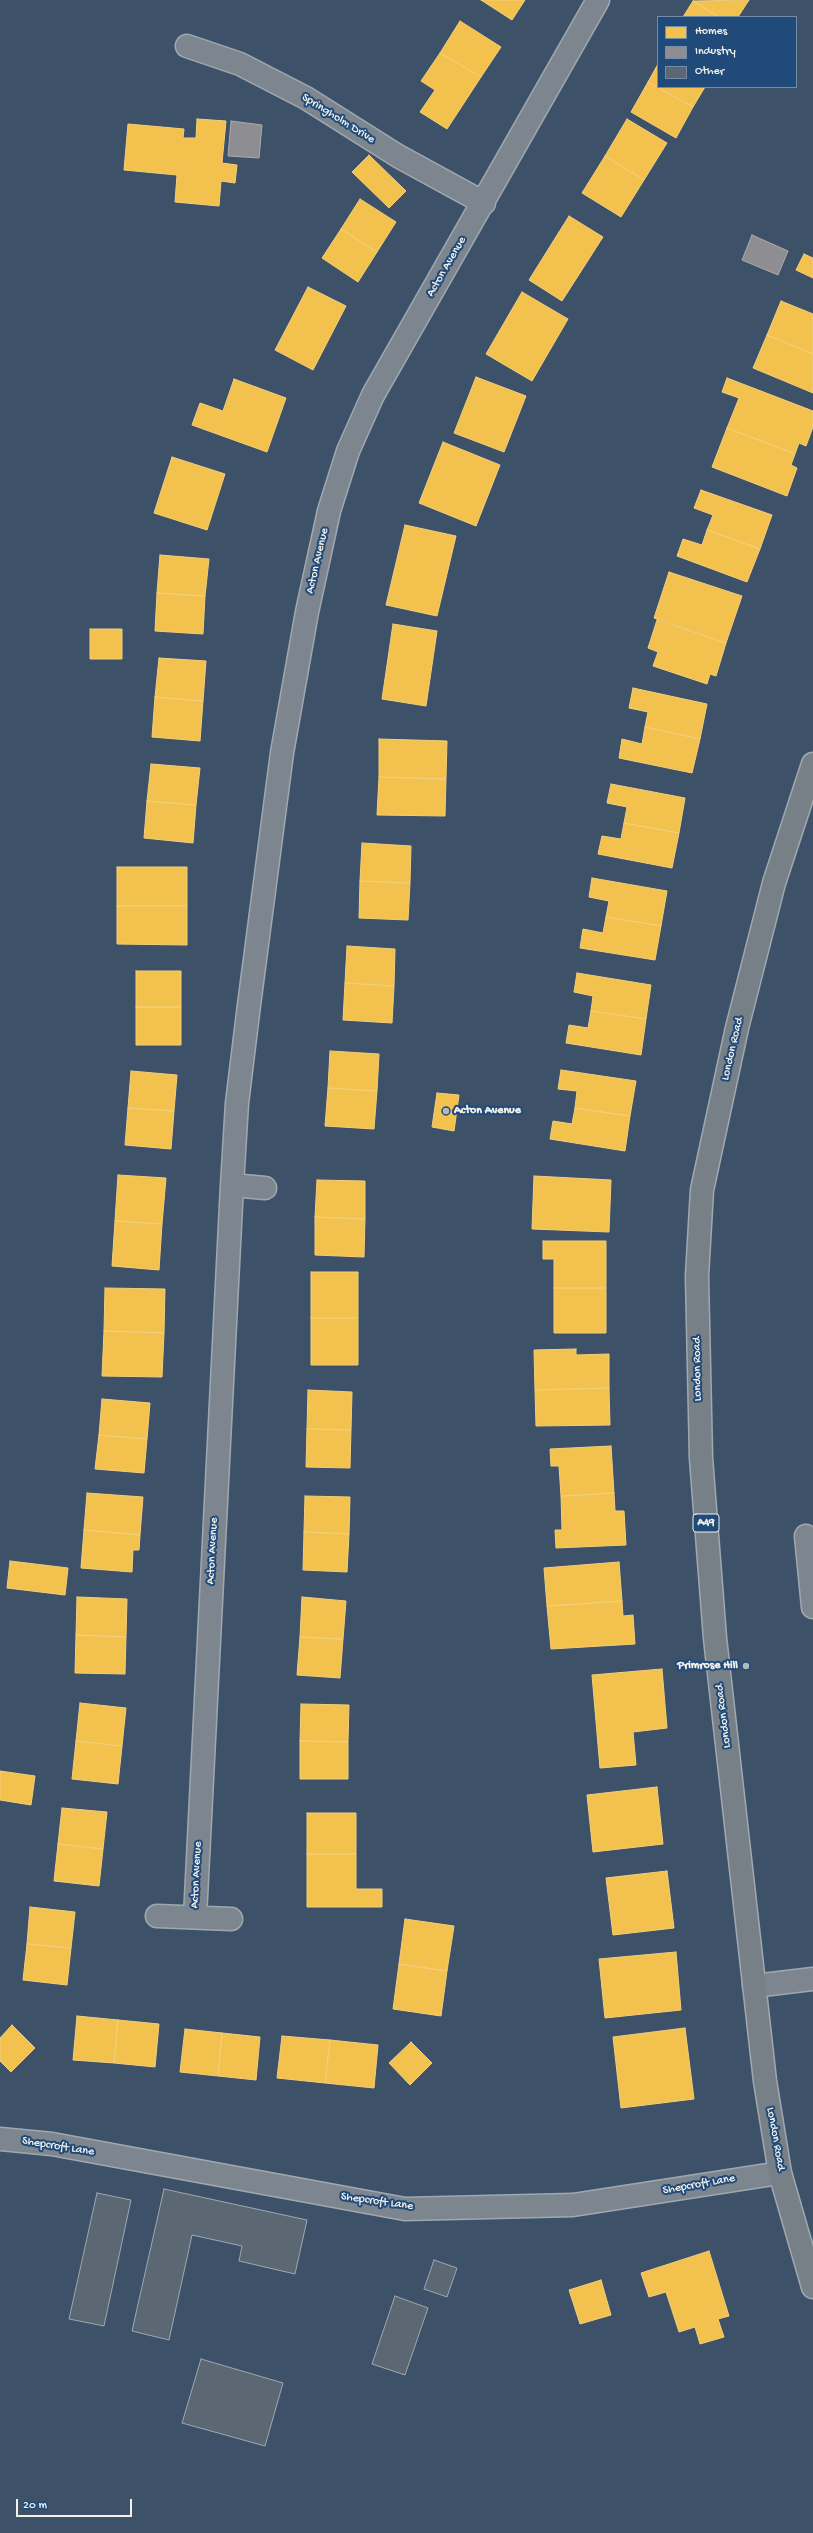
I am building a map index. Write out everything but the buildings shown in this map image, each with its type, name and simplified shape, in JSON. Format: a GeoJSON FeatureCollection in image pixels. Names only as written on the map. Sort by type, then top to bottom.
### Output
{"type":"FeatureCollection","features":[{"type":"Feature","properties":{"kind":"highway","name":"London Road"},"geometry":{"type":"LineString","coordinates":[[813,764],[774,883],[737,1028],[702,1190],[697,1276],[701,1458],[715,1638],[754,1986],[765,2081],[780,2173],[813,2288]]}},
{"type":"Feature","properties":{"kind":"street","name":"Acton Avenue"},"geometry":{"type":"LineString","coordinates":[[195,1918],[237,1103],[248,1005],[282,753],[307,612],[329,511],[348,451],[373,395],[484,203],[598,0]]}},
{"type":"Feature","properties":{"kind":"street","name":"Springholm Drive"},"geometry":{"type":"LineString","coordinates":[[187,46],[240,64],[306,98],[398,156],[484,203]]}},
{"type":"Feature","properties":{"kind":"street"},"geometry":{"type":"LineString","coordinates":[[232,1185],[265,1188]]}},
{"type":"Feature","properties":{"kind":"street"},"geometry":{"type":"LineString","coordinates":[[806,1536],[813,1607]]}},
{"type":"Feature","properties":{"kind":"street","name":"Acton Avenue"},"geometry":{"type":"LineString","coordinates":[[157,1916],[231,1919]]}},
{"type":"Feature","properties":{"kind":"street"},"geometry":{"type":"LineString","coordinates":[[754,1986],[813,1979]]}},
{"type":"Feature","properties":{"kind":"street","name":"Shepcroft Lane"},"geometry":{"type":"LineString","coordinates":[[0,2139],[52,2144],[405,2209],[573,2205],[780,2173]]}},
{"type":"Feature","properties":{"kind":"place","name":"Acton Avenue"},"geometry":{"type":"Point","coordinates":[446,1111]}},
{"type":"Feature","properties":{"kind":"place","name":"Primrose Hill"},"geometry":{"type":"Point","coordinates":[746,1666]}}]}
